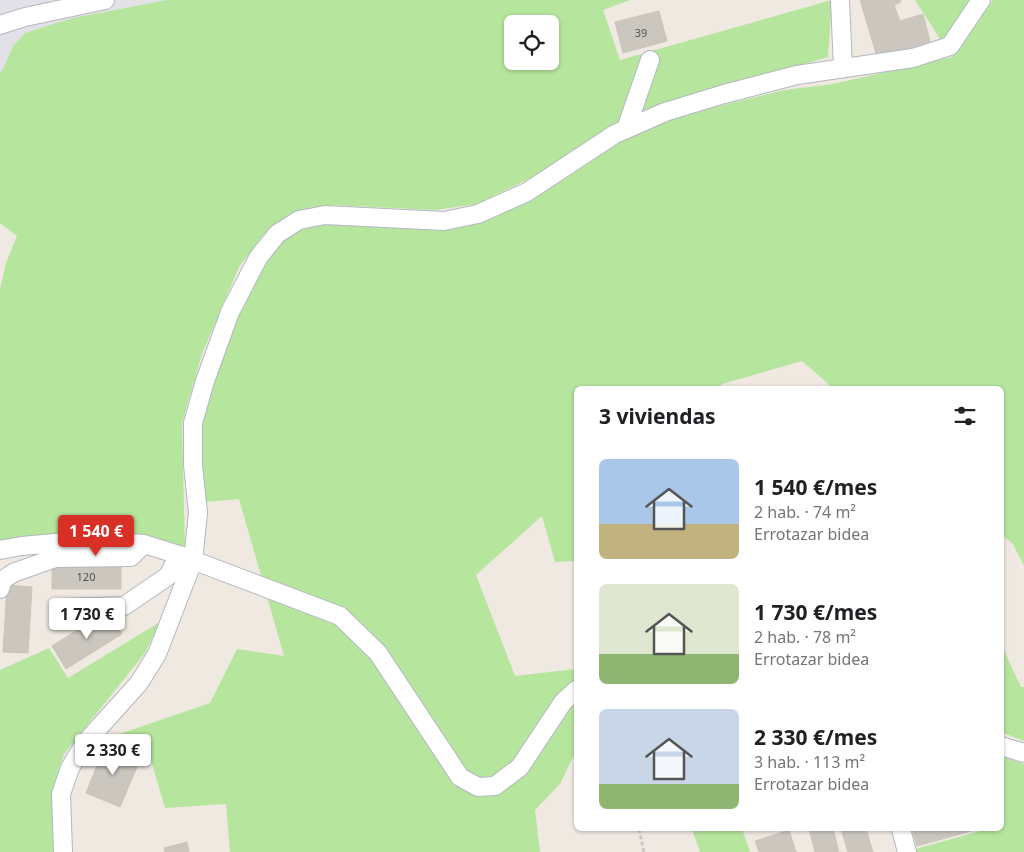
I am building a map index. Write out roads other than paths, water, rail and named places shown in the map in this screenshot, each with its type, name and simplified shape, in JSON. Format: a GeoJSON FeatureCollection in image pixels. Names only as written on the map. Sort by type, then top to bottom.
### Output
{"type":"FeatureCollection","features":[{"type":"Feature","properties":{"kind":"street"},"geometry":{"type":"LineString","coordinates":[[0,25],[25,17],[105,0]]}},
{"type":"Feature","properties":{"kind":"street"},"geometry":{"type":"LineString","coordinates":[[840,0],[843,68]]}},
{"type":"Feature","properties":{"kind":"street"},"geometry":{"type":"LineString","coordinates":[[63,852],[62,794],[70,768],[85,743],[139,683],[157,654],[198,513],[193,423],[230,312],[258,258],[277,234],[299,220],[325,215],[444,221],[478,214],[527,192],[615,134],[665,112],[797,75],[913,58],[950,46],[981,0]]}},
{"type":"Feature","properties":{"kind":"street"},"geometry":{"type":"LineString","coordinates":[[626,129],[650,60]]}},
{"type":"Feature","properties":{"kind":"street"},"geometry":{"type":"LineString","coordinates":[[0,550],[88,540],[144,544],[340,616],[378,653],[460,777],[478,787],[495,786],[520,767],[563,702],[574,692]]}},
{"type":"Feature","properties":{"kind":"street"},"geometry":{"type":"LineString","coordinates":[[0,589],[3,580],[13,573],[55,558],[130,557],[144,544]]}},
{"type":"Feature","properties":{"kind":"street"},"geometry":{"type":"LineString","coordinates":[[66,608],[124,606],[168,576],[186,558]]}},
{"type":"Feature","properties":{"kind":"street"},"geometry":{"type":"LineString","coordinates":[[1004,747],[1024,753]]}},
{"type":"Feature","properties":{"kind":"street"},"geometry":{"type":"LineString","coordinates":[[902,831],[907,852]]}}]}
